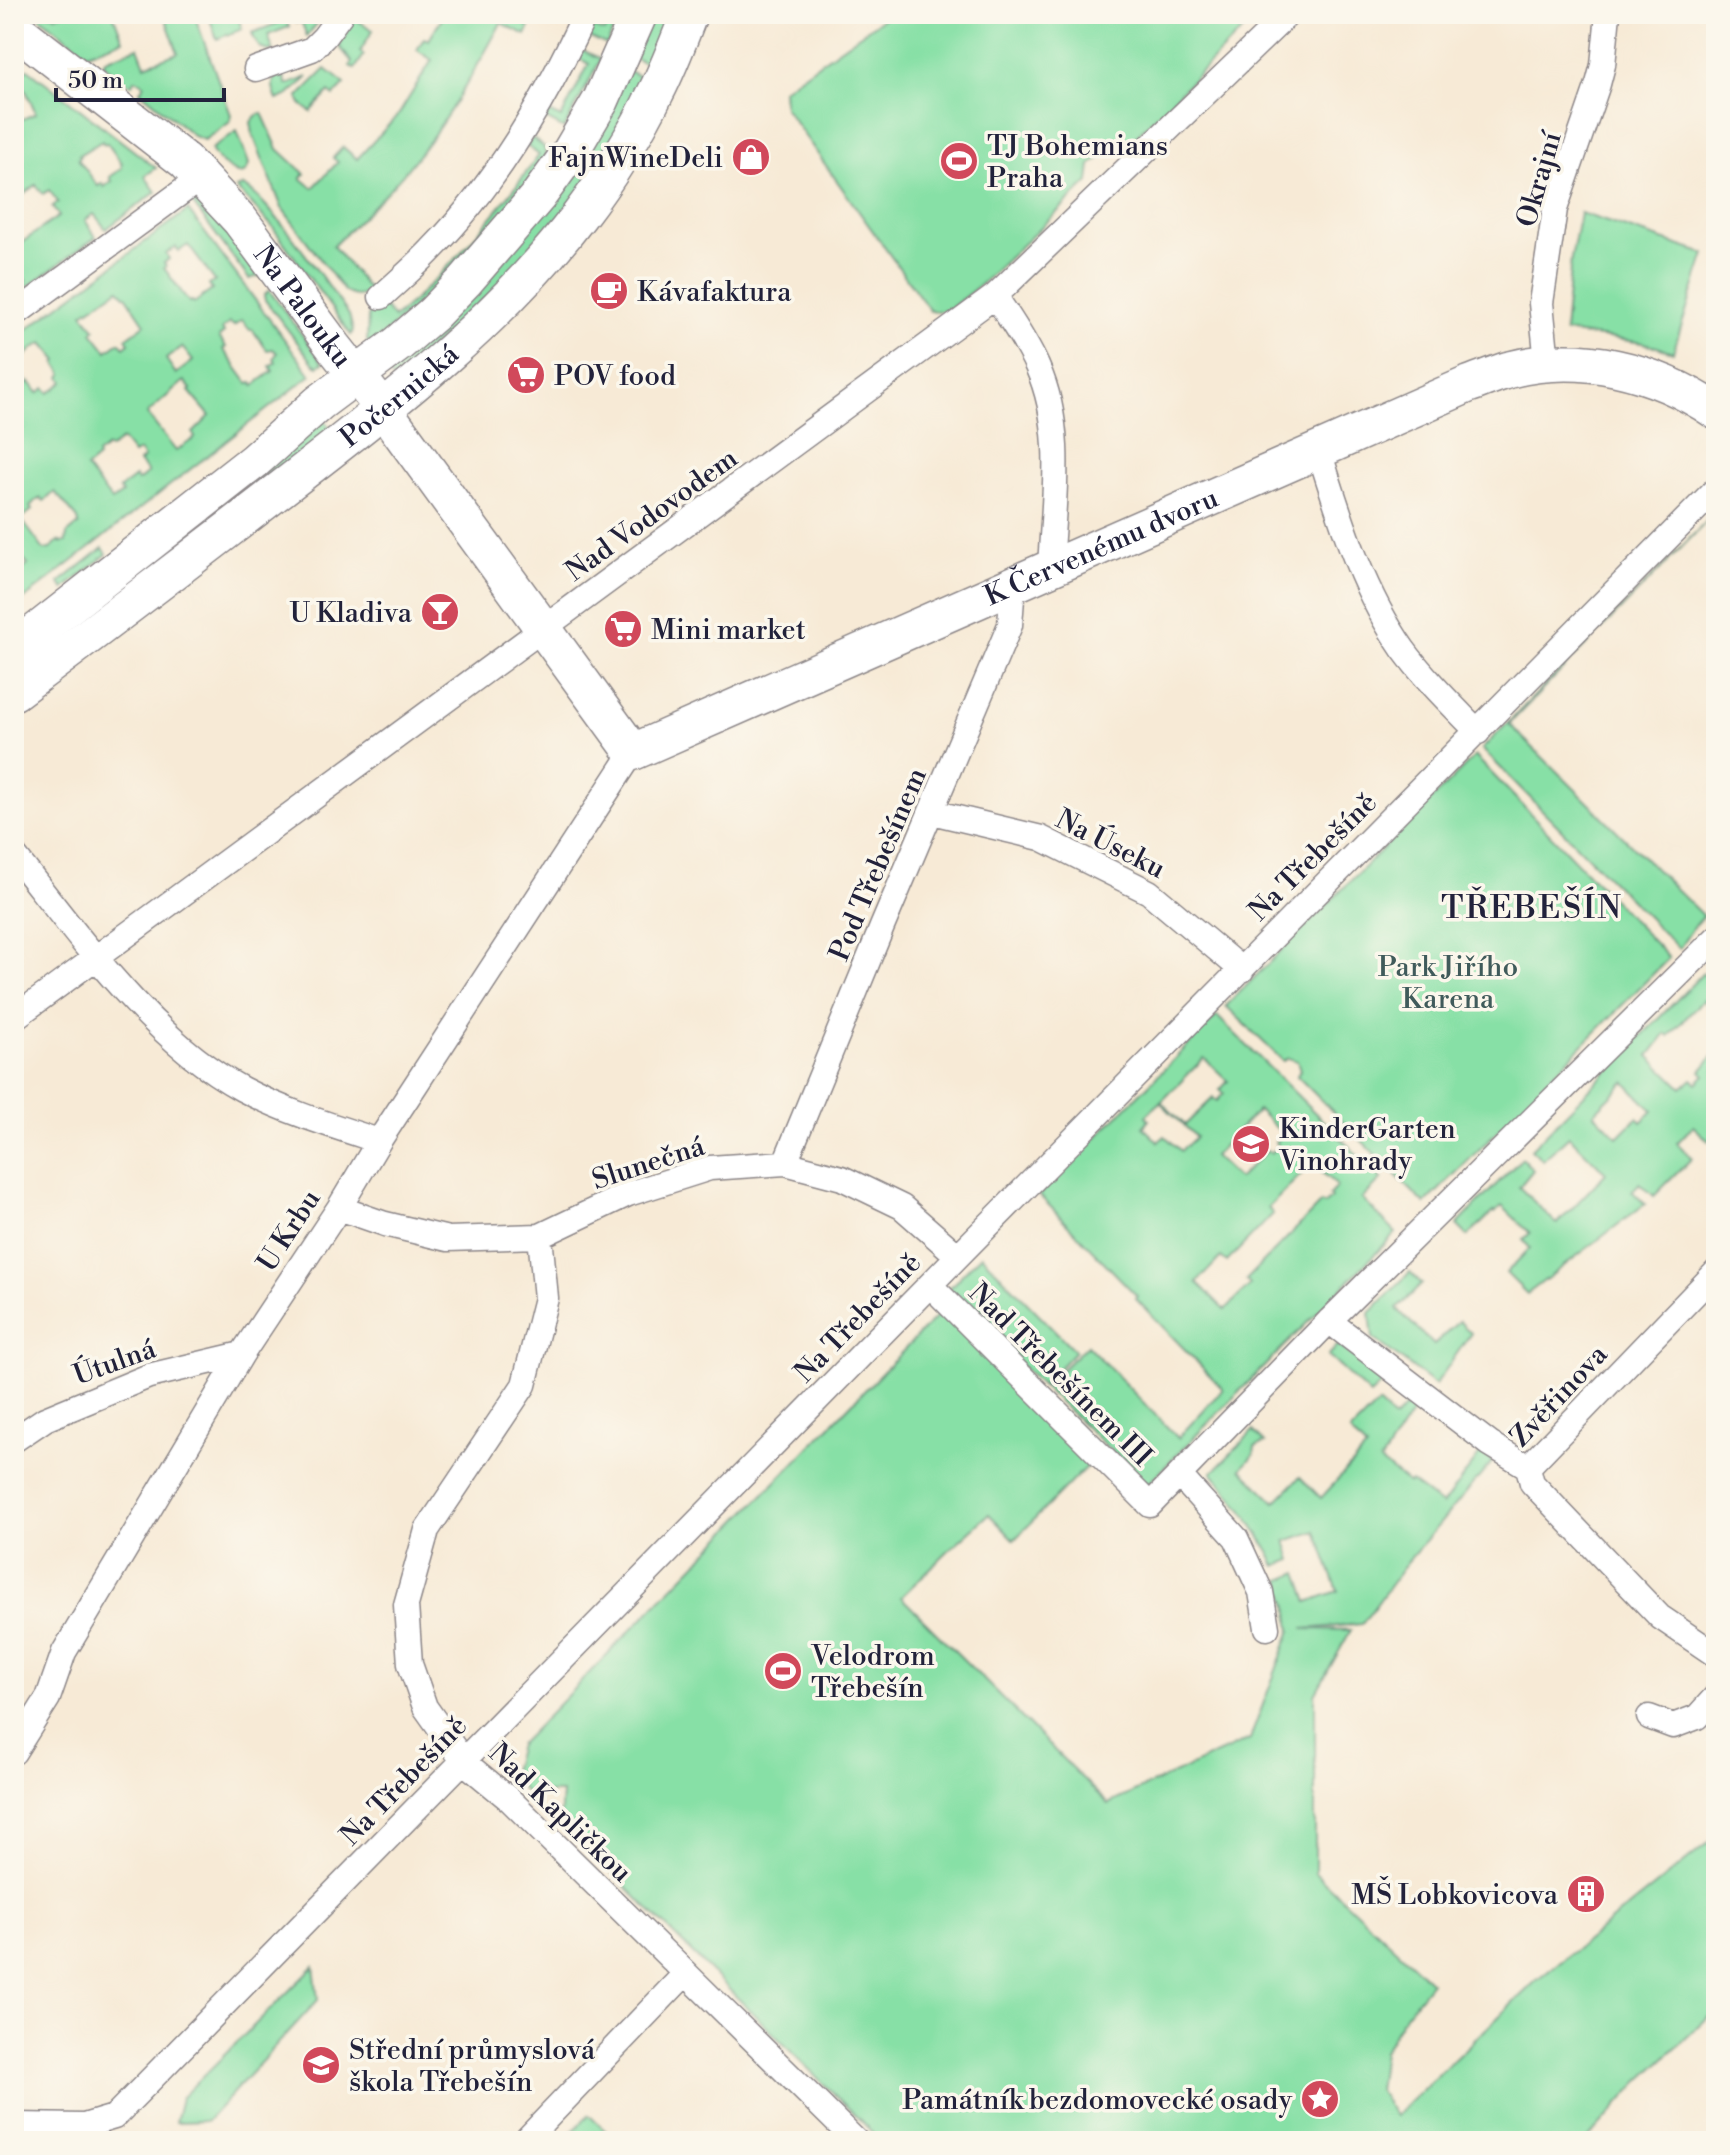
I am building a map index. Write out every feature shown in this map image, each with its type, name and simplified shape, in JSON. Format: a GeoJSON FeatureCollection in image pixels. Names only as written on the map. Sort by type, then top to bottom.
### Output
{"type":"FeatureCollection","features":[{"type":"Feature","properties":{"kind":"street"},"geometry":{"type":"LineString","coordinates":[[256,69],[312,49],[341,14]]}},
{"type":"Feature","properties":{"kind":"street"},"geometry":{"type":"LineString","coordinates":[[381,297],[432,249],[499,167],[553,79],[585,14]]}},
{"type":"Feature","properties":{"kind":"street","name":"Počernická"},"geometry":{"type":"LineString","coordinates":[[14,649],[254,461],[319,403],[433,314],[539,195],[571,151],[601,100],[639,14]]}},
{"type":"Feature","properties":{"kind":"street","name":"Počernická"},"geometry":{"type":"LineString","coordinates":[[14,692],[384,410],[527,277],[602,185],[657,91],[689,14]]}},
{"type":"Feature","properties":{"kind":"street","name":"Nad Vodovodem"},"geometry":{"type":"LineString","coordinates":[[14,1018],[995,296],[1288,14]]}},
{"type":"Feature","properties":{"kind":"street","name":"Okrajní"},"geometry":{"type":"LineString","coordinates":[[1547,363],[1541,303],[1555,209],[1603,65],[1608,14]]}},
{"type":"Feature","properties":{"kind":"street","name":"Na Palouku"},"geometry":{"type":"LineString","coordinates":[[19,41],[185,161],[202,177],[240,220],[384,410],[543,631]]}},
{"type":"Feature","properties":{"kind":"street"},"geometry":{"type":"LineString","coordinates":[[14,315],[202,177]]}},
{"type":"Feature","properties":{"kind":"street"},"geometry":{"type":"LineString","coordinates":[[995,296],[1036,364],[1052,423],[1056,476],[1050,569]]}},
{"type":"Feature","properties":{"kind":"street","name":"K Červenému dvoru"},"geometry":{"type":"LineString","coordinates":[[633,752],[1507,370],[1547,363],[1598,364],[1636,371],[1682,389],[1716,411]]}},
{"type":"Feature","properties":{"kind":"street"},"geometry":{"type":"LineString","coordinates":[[1319,451],[1349,547],[1375,603],[1420,671],[1478,732]]}},
{"type":"Feature","properties":{"kind":"street","name":"Na Třebešíně"},"geometry":{"type":"LineString","coordinates":[[14,2125],[84,2126],[114,2117],[1716,489]]}},
{"type":"Feature","properties":{"kind":"street","name":"Pod Třebešínem"},"geometry":{"type":"LineString","coordinates":[[785,1163],[1010,625],[1013,585]]}},
{"type":"Feature","properties":{"kind":"street"},"geometry":{"type":"LineString","coordinates":[[543,631],[633,752]]}},
{"type":"Feature","properties":{"kind":"street","name":"U Krbu"},"geometry":{"type":"LineString","coordinates":[[14,1752],[48,1698],[64,1652],[242,1354],[633,752]]}},
{"type":"Feature","properties":{"kind":"street","name":"Na Úseku"},"geometry":{"type":"LineString","coordinates":[[932,812],[1041,838],[1149,892],[1242,970]]}},
{"type":"Feature","properties":{"kind":"street"},"geometry":{"type":"LineString","coordinates":[[14,855],[96,958],[160,1027],[194,1058],[242,1089],[285,1109],[379,1141]]}},
{"type":"Feature","properties":{"kind":"street"},"geometry":{"type":"LineString","coordinates":[[1180,1476],[1329,1321],[1711,954]]}},
{"type":"Feature","properties":{"kind":"street","name":"Slunečná"},"geometry":{"type":"LineString","coordinates":[[339,1208],[385,1224],[448,1239],[540,1236],[628,1194],[710,1168],[785,1163],[842,1178],[902,1207],[958,1256]]}},
{"type":"Feature","properties":{"kind":"street","name":"Nad Kapličkou"},"geometry":{"type":"LineString","coordinates":[[540,1236],[546,1298],[524,1385],[427,1530],[406,1605],[410,1664],[425,1707],[464,1762],[509,1799],[856,2141]]}},
{"type":"Feature","properties":{"kind":"street","name":"Zvěřinova"},"geometry":{"type":"LineString","coordinates":[[1716,1272],[1528,1467],[1532,1483],[1660,1617],[1716,1655]]}},
{"type":"Feature","properties":{"kind":"street","name":"Nad Třebešínem III"},"geometry":{"type":"LineString","coordinates":[[930,1285],[1150,1505],[1180,1476],[1236,1538],[1261,1592],[1267,1628]]}},
{"type":"Feature","properties":{"kind":"street"},"geometry":{"type":"LineString","coordinates":[[1329,1321],[1490,1444],[1528,1467]]}},
{"type":"Feature","properties":{"kind":"street","name":"Útulná"},"geometry":{"type":"LineString","coordinates":[[14,1440],[45,1419],[149,1376],[242,1354]]}},
{"type":"Feature","properties":{"kind":"street"},"geometry":{"type":"LineString","coordinates":[[1649,1717],[1673,1726],[1697,1717],[1716,1696]]}},
{"type":"Feature","properties":{"kind":"street"},"geometry":{"type":"LineString","coordinates":[[525,2141],[685,1974]]}},
{"type":"Feature","properties":{"kind":"green space"},"geometry":{"type":"Polygon","coordinates":[[[36,14],[113,14],[123,40],[87,53],[36,14]]]}},
{"type":"Feature","properties":{"kind":"green space"},"geometry":{"type":"Polygon","coordinates":[[[164,14],[194,14],[231,115],[230,122],[204,140],[194,136],[140,91],[144,84],[136,79],[131,85],[103,64],[105,60],[138,47],[145,65],[178,53],[164,14]]]}},
{"type":"Feature","properties":{"kind":"green space"},"geometry":{"type":"Polygon","coordinates":[[[208,14],[237,14],[242,29],[217,39],[208,14]]]}},
{"type":"Feature","properties":{"kind":"green space"},"geometry":{"type":"Polygon","coordinates":[[[325,14],[307,36],[301,21],[296,23],[294,17],[325,14]]]}},
{"type":"Feature","properties":{"kind":"green space"},"geometry":{"type":"Polygon","coordinates":[[[444,14],[503,14],[530,27],[526,35],[501,23],[459,98],[419,154],[384,195],[333,246],[370,291],[354,296],[344,291],[282,208],[253,135],[251,122],[262,113],[278,149],[305,174],[301,178],[313,188],[338,162],[333,158],[343,147],[357,159],[399,114],[432,60],[417,50],[424,38],[429,40],[444,14]]]}},
{"type":"Feature","properties":{"kind":"green space"},"geometry":{"type":"Polygon","coordinates":[[[613,14],[620,14],[607,45],[586,36],[591,27],[605,32],[613,14]]]}},
{"type":"Feature","properties":{"kind":"green space"},"geometry":{"type":"Polygon","coordinates":[[[647,14],[681,14],[658,69],[630,56],[647,14]]]}},
{"type":"Feature","properties":{"kind":"green space","name":"TJ Bohemians Praha"},"geometry":{"type":"Polygon","coordinates":[[[889,14],[1259,14],[1124,148],[1119,143],[1091,165],[1089,182],[981,284],[947,311],[930,311],[784,107],[783,89],[889,14]]]}},
{"type":"Feature","properties":{"kind":"green space"},"geometry":{"type":"Polygon","coordinates":[[[355,19],[373,30],[360,52],[364,55],[355,69],[339,46],[355,19]]]}},
{"type":"Feature","properties":{"kind":"green space"},"geometry":{"type":"Polygon","coordinates":[[[286,20],[289,27],[268,35],[273,50],[259,46],[252,33],[286,20]]]}},
{"type":"Feature","properties":{"kind":"green space"},"geometry":{"type":"Polygon","coordinates":[[[580,49],[601,59],[564,129],[542,117],[546,111],[561,118],[589,64],[576,57],[580,49]]]}},
{"type":"Feature","properties":{"kind":"green space"},"geometry":{"type":"Polygon","coordinates":[[[28,69],[156,168],[145,176],[156,192],[106,229],[94,214],[85,220],[96,237],[26,288],[23,284],[26,281],[14,270],[14,248],[59,216],[52,207],[58,202],[49,190],[43,194],[36,185],[14,202],[14,123],[36,113],[21,80],[14,82],[14,75],[28,69]],[[102,141],[79,155],[78,159],[98,186],[102,183],[104,187],[112,181],[110,177],[122,168],[122,164],[107,143],[102,141]]]}},
{"type":"Feature","properties":{"kind":"green space"},"geometry":{"type":"Polygon","coordinates":[[[326,69],[345,84],[334,96],[329,92],[311,112],[298,97],[326,69]]]}},
{"type":"Feature","properties":{"kind":"green space"},"geometry":{"type":"Polygon","coordinates":[[[624,69],[652,82],[551,239],[395,379],[392,378],[389,374],[392,367],[624,69]]]}},
{"type":"Feature","properties":{"kind":"green space"},"geometry":{"type":"Polygon","coordinates":[[[281,70],[287,85],[308,77],[289,95],[277,100],[273,84],[281,70]]]}},
{"type":"Feature","properties":{"kind":"green space"},"geometry":{"type":"Polygon","coordinates":[[[237,131],[249,164],[246,172],[240,174],[223,164],[211,149],[237,131]]]}},
{"type":"Feature","properties":{"kind":"green space"},"geometry":{"type":"Polygon","coordinates":[[[532,138],[544,147],[546,158],[472,255],[373,344],[367,343],[368,317],[373,301],[379,301],[394,318],[434,281],[489,220],[539,155],[527,146],[532,138]]]}},
{"type":"Feature","properties":{"kind":"green space"},"geometry":{"type":"Polygon","coordinates":[[[243,186],[267,207],[313,265],[349,315],[351,335],[271,225],[236,188],[243,186]]]}},
{"type":"Feature","properties":{"kind":"green space"},"geometry":{"type":"Polygon","coordinates":[[[191,201],[206,205],[259,276],[249,279],[191,201]]]}},
{"type":"Feature","properties":{"kind":"green space"},"geometry":{"type":"Polygon","coordinates":[[[188,210],[311,375],[14,607],[14,577],[28,565],[14,552],[14,339],[188,210]],[[188,245],[179,251],[176,247],[166,254],[169,259],[164,263],[164,268],[189,302],[194,303],[212,290],[209,285],[215,281],[188,245]],[[119,289],[83,313],[95,329],[92,332],[107,351],[119,342],[124,347],[129,343],[126,338],[145,324],[119,289]],[[242,320],[234,326],[230,323],[222,329],[224,333],[219,337],[226,347],[223,349],[248,383],[254,385],[273,371],[270,366],[276,362],[274,358],[277,353],[273,349],[267,350],[242,320]],[[43,343],[21,360],[24,365],[18,370],[38,393],[45,388],[49,393],[64,382],[56,363],[58,361],[43,343]],[[182,347],[166,359],[176,374],[193,361],[182,347]],[[184,381],[147,414],[176,451],[195,438],[193,433],[210,416],[184,381]],[[122,440],[109,449],[107,447],[86,468],[112,501],[122,494],[119,489],[135,477],[138,481],[148,473],[139,462],[144,458],[139,451],[133,454],[122,440]],[[55,492],[44,501],[41,498],[21,519],[44,550],[50,549],[58,541],[66,542],[67,534],[79,524],[55,492]]]}},
{"type":"Feature","properties":{"kind":"green space"},"geometry":{"type":"Polygon","coordinates":[[[1580,213],[1705,254],[1673,352],[1644,343],[1564,332],[1571,259],[1580,213]]]}},
{"type":"Feature","properties":{"kind":"green space"},"geometry":{"type":"Polygon","coordinates":[[[269,290],[323,363],[318,366],[314,364],[265,300],[264,296],[269,290]]]}},
{"type":"Feature","properties":{"kind":"green space"},"geometry":{"type":"Polygon","coordinates":[[[320,415],[334,433],[141,582],[130,568],[320,415]]]}},
{"type":"Feature","properties":{"kind":"green space"},"geometry":{"type":"Polygon","coordinates":[[[1716,512],[1509,724],[1703,916],[1679,949],[1482,749],[1716,512]]]}},
{"type":"Feature","properties":{"kind":"green space"},"geometry":{"type":"Polygon","coordinates":[[[103,548],[107,554],[64,589],[59,583],[103,548]]]}},
{"type":"Feature","properties":{"kind":"green space","name":"Park Jiřího Karena"},"geometry":{"type":"Polygon","coordinates":[[[1475,756],[1669,958],[1425,1204],[1297,1076],[1300,1070],[1297,1061],[1288,1058],[1283,1061],[1226,1006],[1475,756]]]}},
{"type":"Feature","properties":{"kind":"green space"},"geometry":{"type":"Polygon","coordinates":[[[1703,973],[1716,986],[1716,1013],[1703,1000],[1669,1036],[1666,1034],[1649,1056],[1682,1088],[1692,1079],[1697,1083],[1705,1075],[1701,1071],[1716,1053],[1716,1133],[1709,1141],[1693,1126],[1677,1143],[1692,1158],[1654,1196],[1640,1183],[1632,1191],[1645,1204],[1527,1294],[1506,1273],[1530,1248],[1523,1240],[1530,1233],[1502,1206],[1468,1236],[1457,1225],[1522,1158],[1533,1170],[1519,1187],[1557,1224],[1606,1173],[1569,1136],[1543,1160],[1531,1149],[1703,973]],[[1625,1082],[1594,1113],[1618,1137],[1637,1118],[1641,1122],[1653,1111],[1625,1082]]]}},
{"type":"Feature","properties":{"kind":"green space"},"geometry":{"type":"Polygon","coordinates":[[[1217,1016],[1382,1179],[1362,1199],[1396,1233],[1147,1485],[1044,1387],[1087,1345],[1178,1438],[1223,1389],[1039,1195],[1217,1016]],[[1204,1058],[1161,1102],[1185,1125],[1213,1098],[1217,1101],[1224,1093],[1220,1090],[1228,1081],[1204,1058]],[[1160,1102],[1146,1116],[1149,1120],[1143,1127],[1158,1142],[1165,1136],[1181,1151],[1196,1137],[1160,1102]],[[1258,1110],[1214,1156],[1238,1179],[1267,1150],[1271,1153],[1278,1146],[1275,1142],[1283,1134],[1258,1110]],[[1312,1163],[1268,1208],[1273,1214],[1227,1262],[1221,1257],[1197,1282],[1225,1310],[1250,1285],[1246,1280],[1321,1203],[1324,1205],[1331,1198],[1329,1195],[1337,1186],[1312,1163]]]}},
{"type":"Feature","properties":{"kind":"green space"},"geometry":{"type":"Polygon","coordinates":[[[981,1255],[1075,1351],[1042,1386],[954,1300],[950,1287],[981,1255]]]}},
{"type":"Feature","properties":{"kind":"green space"},"geometry":{"type":"Polygon","coordinates":[[[1410,1272],[1422,1284],[1397,1309],[1434,1345],[1459,1321],[1471,1333],[1435,1385],[1373,1338],[1370,1313],[1410,1272]]]}},
{"type":"Feature","properties":{"kind":"green space","name":"Velodrom Třebešín"},"geometry":{"type":"Polygon","coordinates":[[[941,1312],[1093,1460],[1014,1540],[989,1514],[901,1597],[1108,1804],[1250,1739],[1291,1630],[1281,1580],[1298,1573],[1308,1602],[1338,1591],[1316,1531],[1286,1541],[1292,1560],[1276,1566],[1248,1517],[1212,1473],[1253,1431],[1265,1443],[1255,1447],[1254,1454],[1241,1469],[1275,1502],[1300,1477],[1321,1498],[1366,1449],[1350,1432],[1378,1404],[1394,1419],[1411,1401],[1417,1405],[1380,1462],[1442,1505],[1481,1453],[1493,1461],[1408,1561],[1362,1624],[1303,1629],[1351,1630],[1315,1694],[1315,1873],[1431,1982],[1405,2015],[1383,2051],[1378,2090],[1395,2116],[1536,1981],[1716,1837],[1716,2010],[1638,2083],[1586,2141],[881,2141],[560,1821],[562,1793],[526,1793],[511,1774],[519,1745],[941,1312]]]}},
{"type":"Feature","properties":{"kind":"green space"},"geometry":{"type":"Polygon","coordinates":[[[1338,1345],[1385,1381],[1370,1395],[1328,1356],[1338,1345]]]}},
{"type":"Feature","properties":{"kind":"green space"},"geometry":{"type":"Polygon","coordinates":[[[314,1966],[318,2000],[207,2121],[175,2122],[181,2098],[314,1966]]]}},
{"type":"Feature","properties":{"kind":"green space"},"geometry":{"type":"Polygon","coordinates":[[[589,2115],[616,2141],[595,2141],[589,2135],[582,2141],[563,2141],[589,2115]]]}},
{"type":"Feature","properties":{"kind":"place","name":"FajnWineDeli"},"geometry":{"type":"Point","coordinates":[751,157]}},
{"type":"Feature","properties":{"kind":"place","name":"TJ Bohemians Praha"},"geometry":{"type":"Point","coordinates":[959,161]}},
{"type":"Feature","properties":{"kind":"place","name":"Kávafaktura"},"geometry":{"type":"Point","coordinates":[609,291]}},
{"type":"Feature","properties":{"kind":"place","name":"POV food"},"geometry":{"type":"Point","coordinates":[526,375]}},
{"type":"Feature","properties":{"kind":"place","name":"U Kladiva"},"geometry":{"type":"Point","coordinates":[440,612]}},
{"type":"Feature","properties":{"kind":"place","name":"Mini market"},"geometry":{"type":"Point","coordinates":[623,629]}},
{"type":"Feature","properties":{"kind":"place","name":"KinderGarten Vinohrady"},"geometry":{"type":"Point","coordinates":[1251,1144]}},
{"type":"Feature","properties":{"kind":"place","name":"Velodrom Třebešín"},"geometry":{"type":"Point","coordinates":[783,1671]}},
{"type":"Feature","properties":{"kind":"place","name":"MŠ Lobkovicova"},"geometry":{"type":"Point","coordinates":[1586,1894]}},
{"type":"Feature","properties":{"kind":"place","name":"Střední průmyslová škola Třebešín"},"geometry":{"type":"Point","coordinates":[321,2065]}},
{"type":"Feature","properties":{"kind":"place","name":"Památník bezdomovecké osady"},"geometry":{"type":"Point","coordinates":[1320,2099]}},
{"type":"Feature","properties":{"kind":"district","name":"TŘEBEŠÍN"},"geometry":{"type":"Point","coordinates":[1532,907]}}]}
